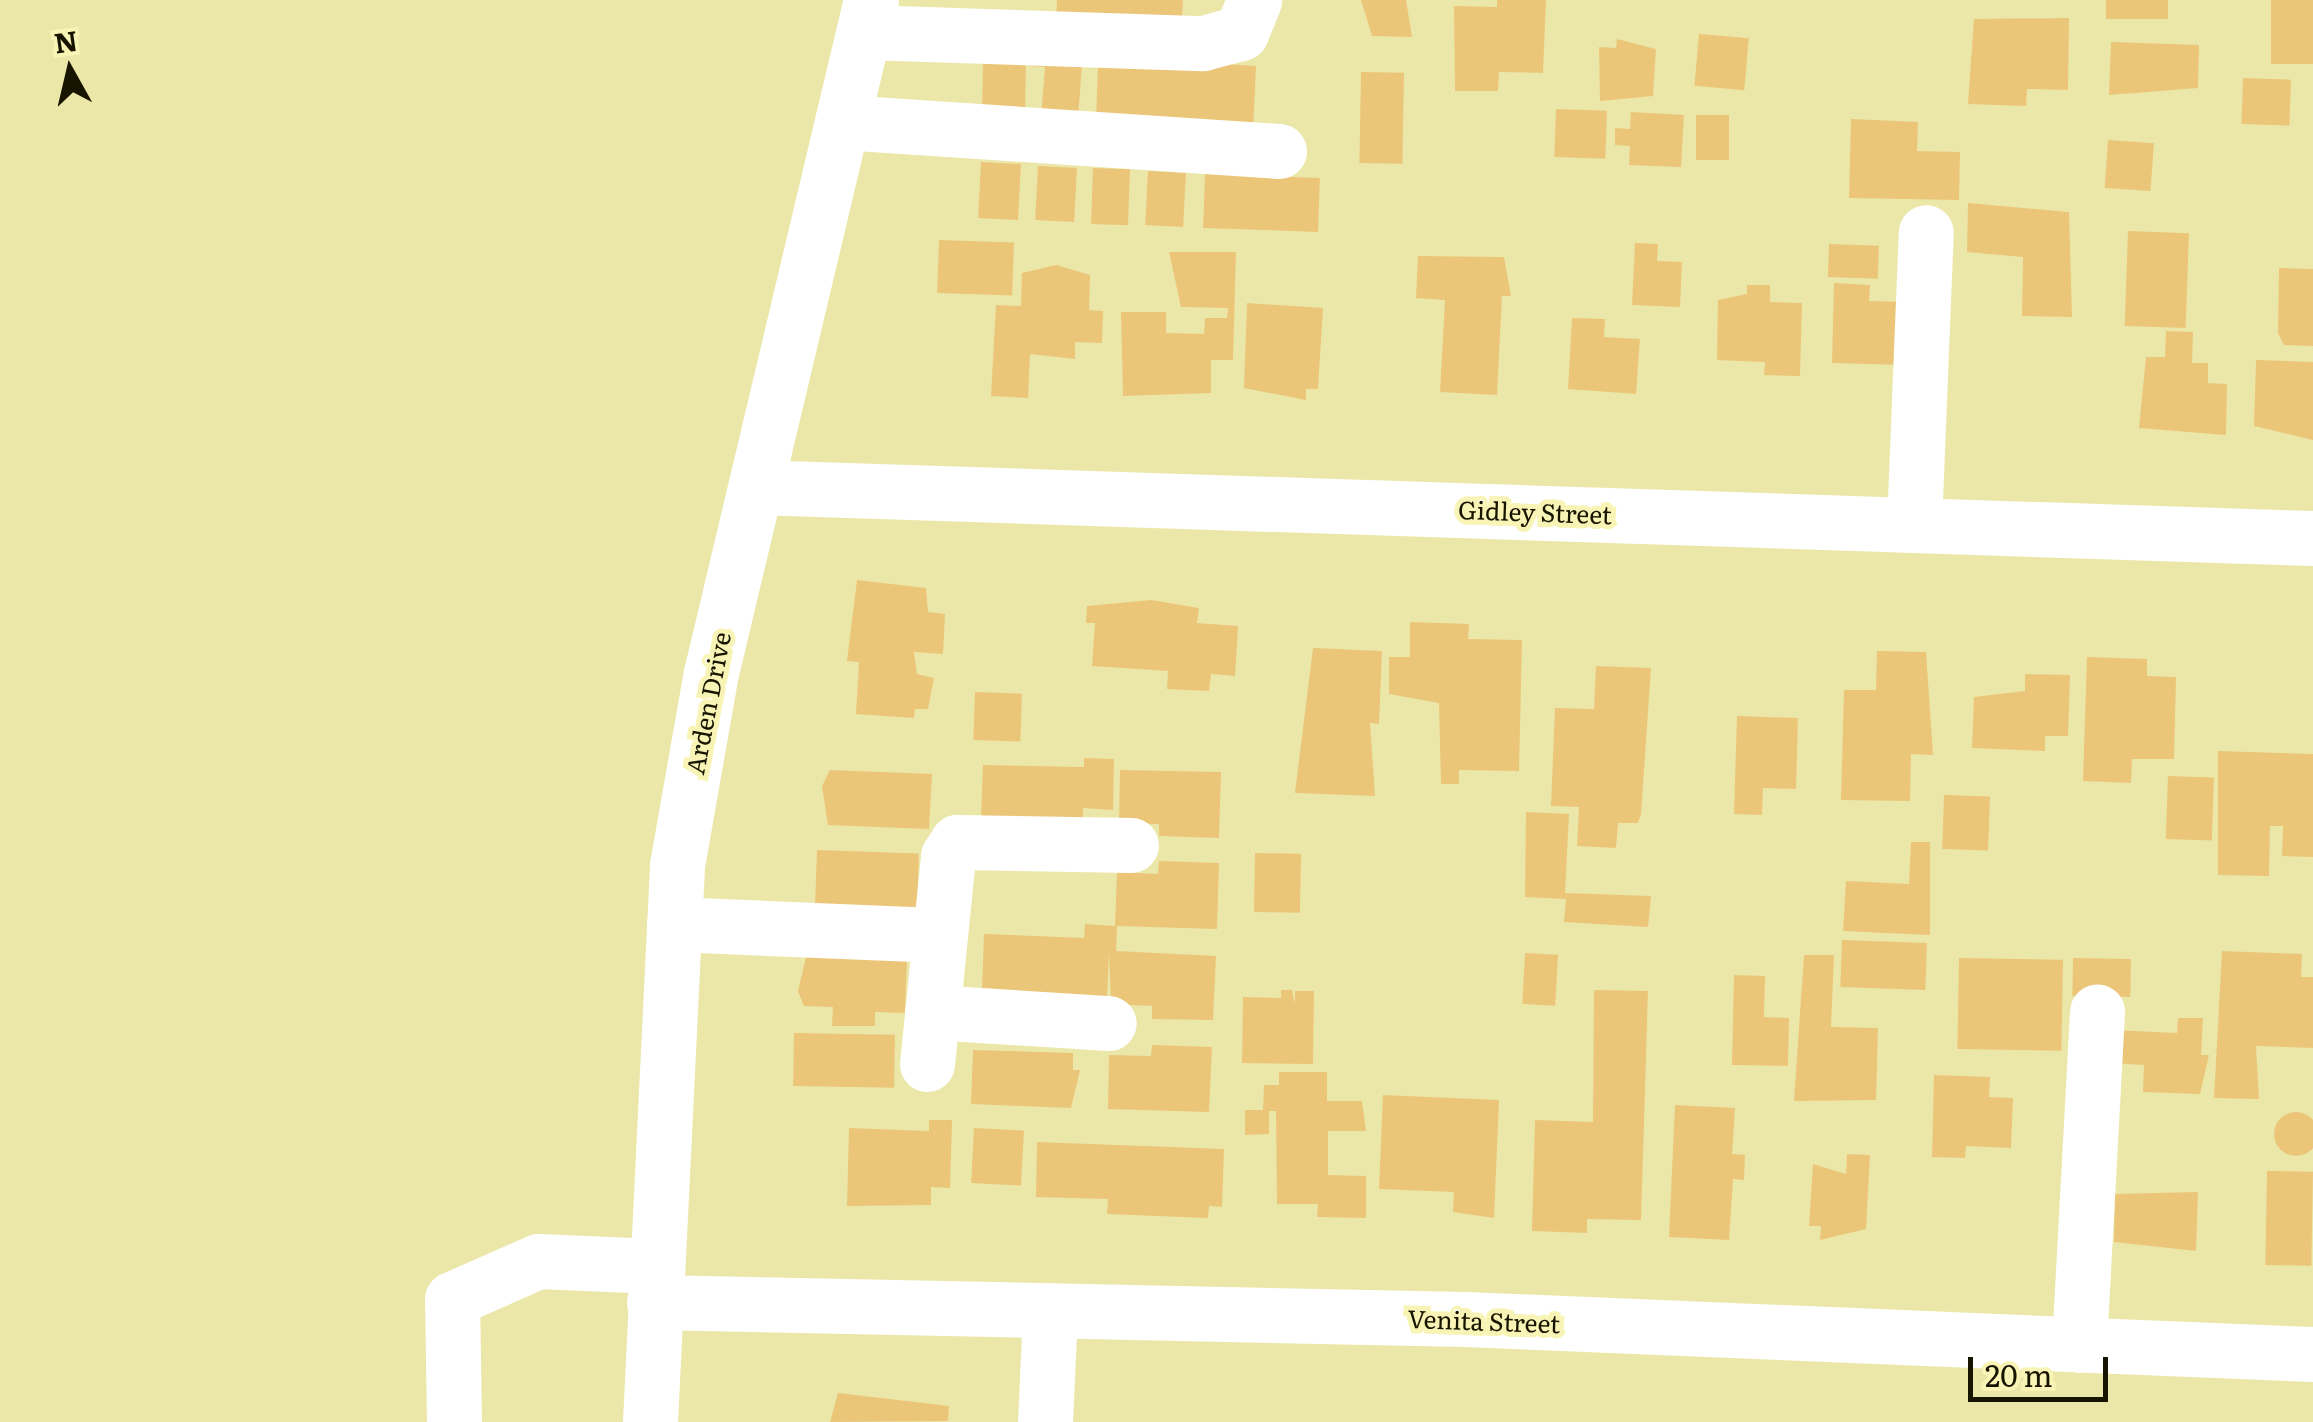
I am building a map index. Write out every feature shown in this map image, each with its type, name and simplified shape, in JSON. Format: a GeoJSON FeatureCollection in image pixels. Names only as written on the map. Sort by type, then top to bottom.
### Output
{"type":"FeatureCollection","features":[{"type":"Feature","properties":{"kind":"street"},"geometry":{"type":"LineString","coordinates":[[867,16],[1203,43],[1241,33],[1254,0]]}},
{"type":"Feature","properties":{"kind":"street","name":"Arden Drive"},"geometry":{"type":"LineString","coordinates":[[650,1422],[674,924],[711,673],[867,16]]}},
{"type":"Feature","properties":{"kind":"street"},"geometry":{"type":"LineString","coordinates":[[842,122],[1279,151]]}},
{"type":"Feature","properties":{"kind":"street"},"geometry":{"type":"LineString","coordinates":[[1914,525],[1926,232]]}},
{"type":"Feature","properties":{"kind":"street","name":"Gidley Street"},"geometry":{"type":"LineString","coordinates":[[756,487],[2313,538]]}},
{"type":"Feature","properties":{"kind":"street"},"geometry":{"type":"LineString","coordinates":[[1110,1022],[929,1038],[940,935],[957,842],[1130,844]]}},
{"type":"Feature","properties":{"kind":"street"},"geometry":{"type":"LineString","coordinates":[[674,924],[940,935]]}},
{"type":"Feature","properties":{"kind":"street"},"geometry":{"type":"LineString","coordinates":[[2079,1345],[2097,1011]]}},
{"type":"Feature","properties":{"kind":"street","name":"Venita Street"},"geometry":{"type":"LineString","coordinates":[[454,1422],[452,1298],[538,1260],[655,1284],[1050,1310],[2313,1354]]}},
{"type":"Feature","properties":{"kind":"street"},"geometry":{"type":"LineString","coordinates":[[1045,1422],[1050,1310]]}},
{"type":"Feature","properties":{"kind":"building"},"geometry":{"type":"Polygon","coordinates":[[[1057,0],[1183,0],[1181,37],[1056,21],[1057,0]]]}},
{"type":"Feature","properties":{"kind":"building"},"geometry":{"type":"Polygon","coordinates":[[[1361,0],[1406,0],[1412,37],[1372,36],[1361,0]]]}},
{"type":"Feature","properties":{"kind":"building"},"geometry":{"type":"Polygon","coordinates":[[[1497,0],[1546,0],[1543,73],[1499,72],[1498,91],[1455,91],[1454,6],[1497,7],[1497,0]]]}},
{"type":"Feature","properties":{"kind":"building"},"geometry":{"type":"Polygon","coordinates":[[[2106,0],[2168,0],[2168,19],[2106,19],[2106,0]]]}},
{"type":"Feature","properties":{"kind":"building"},"geometry":{"type":"Polygon","coordinates":[[[2271,0],[2313,0],[2313,64],[2271,64],[2271,0]]]}},
{"type":"Feature","properties":{"kind":"building"},"geometry":{"type":"Polygon","coordinates":[[[2069,18],[2068,90],[2027,89],[2026,106],[1968,104],[1974,19],[2069,18]]]}},
{"type":"Feature","properties":{"kind":"building"},"geometry":{"type":"Polygon","coordinates":[[[1699,34],[1749,38],[1744,90],[1694,86],[1699,34]]]}},
{"type":"Feature","properties":{"kind":"building"},"geometry":{"type":"Polygon","coordinates":[[[1617,39],[1656,49],[1653,96],[1600,101],[1599,47],[1616,48],[1617,39]]]}},
{"type":"Feature","properties":{"kind":"building"},"geometry":{"type":"Polygon","coordinates":[[[2111,42],[2199,45],[2198,88],[2109,95],[2111,42]]]}},
{"type":"Feature","properties":{"kind":"building"},"geometry":{"type":"Polygon","coordinates":[[[1031,53],[1082,64],[1078,119],[1041,117],[1045,67],[1030,66],[1031,53]]]}},
{"type":"Feature","properties":{"kind":"building"},"geometry":{"type":"Polygon","coordinates":[[[983,60],[1026,61],[1025,115],[982,114],[983,60]]]}},
{"type":"Feature","properties":{"kind":"building"},"geometry":{"type":"Polygon","coordinates":[[[1209,63],[1256,66],[1253,132],[1096,120],[1098,65],[1208,71],[1209,63]]]}},
{"type":"Feature","properties":{"kind":"building"},"geometry":{"type":"Polygon","coordinates":[[[1361,72],[1404,73],[1402,164],[1359,163],[1361,72]]]}},
{"type":"Feature","properties":{"kind":"building"},"geometry":{"type":"Polygon","coordinates":[[[2243,78],[2291,80],[2289,126],[2241,124],[2243,78]]]}},
{"type":"Feature","properties":{"kind":"building"},"geometry":{"type":"Polygon","coordinates":[[[1556,109],[1607,111],[1605,159],[1554,157],[1556,109]]]}},
{"type":"Feature","properties":{"kind":"building"},"geometry":{"type":"Polygon","coordinates":[[[1631,112],[1684,115],[1681,167],[1629,165],[1630,146],[1615,145],[1615,128],[1630,129],[1631,112]]]}},
{"type":"Feature","properties":{"kind":"building"},"geometry":{"type":"Polygon","coordinates":[[[1696,115],[1729,115],[1729,160],[1696,160],[1696,115]]]}},
{"type":"Feature","properties":{"kind":"building"},"geometry":{"type":"Polygon","coordinates":[[[1851,119],[1918,122],[1917,151],[1960,152],[1959,200],[1849,198],[1851,119]]]}},
{"type":"Feature","properties":{"kind":"building"},"geometry":{"type":"Polygon","coordinates":[[[2108,140],[2154,143],[2151,191],[2105,188],[2108,140]]]}},
{"type":"Feature","properties":{"kind":"building"},"geometry":{"type":"Polygon","coordinates":[[[981,162],[1021,164],[1018,220],[978,218],[981,162]]]}},
{"type":"Feature","properties":{"kind":"building"},"geometry":{"type":"Polygon","coordinates":[[[1038,166],[1077,168],[1074,222],[1035,220],[1038,166]]]}},
{"type":"Feature","properties":{"kind":"building"},"geometry":{"type":"Polygon","coordinates":[[[1093,168],[1130,169],[1128,225],[1091,224],[1093,168]]]}},
{"type":"Feature","properties":{"kind":"building"},"geometry":{"type":"Polygon","coordinates":[[[1148,171],[1186,173],[1183,227],[1145,225],[1148,171]]]}},
{"type":"Feature","properties":{"kind":"building"},"geometry":{"type":"Polygon","coordinates":[[[1205,174],[1320,178],[1318,232],[1203,228],[1205,174]]]}},
{"type":"Feature","properties":{"kind":"building"},"geometry":{"type":"Polygon","coordinates":[[[1968,203],[2069,212],[2072,317],[2022,316],[2023,257],[1967,252],[1968,203]]]}},
{"type":"Feature","properties":{"kind":"building"},"geometry":{"type":"Polygon","coordinates":[[[2128,231],[2189,233],[2186,328],[2125,326],[2128,231]]]}},
{"type":"Feature","properties":{"kind":"building"},"geometry":{"type":"Polygon","coordinates":[[[939,240],[1014,243],[1012,296],[937,293],[939,240]]]}},
{"type":"Feature","properties":{"kind":"building"},"geometry":{"type":"Polygon","coordinates":[[[1635,243],[1658,244],[1657,261],[1682,262],[1680,307],[1632,305],[1635,243]]]}},
{"type":"Feature","properties":{"kind":"building"},"geometry":{"type":"Polygon","coordinates":[[[1829,244],[1879,246],[1878,279],[1828,277],[1829,244]]]}},
{"type":"Feature","properties":{"kind":"building"},"geometry":{"type":"Polygon","coordinates":[[[1169,252],[1236,252],[1233,360],[1211,360],[1211,393],[1123,396],[1121,312],[1166,312],[1166,333],[1204,334],[1205,318],[1227,318],[1228,308],[1181,307],[1169,252]]]}},
{"type":"Feature","properties":{"kind":"building"},"geometry":{"type":"Polygon","coordinates":[[[1418,256],[1504,257],[1511,296],[1502,296],[1497,395],[1440,392],[1445,300],[1416,298],[1418,256]]]}},
{"type":"Feature","properties":{"kind":"building"},"geometry":{"type":"Polygon","coordinates":[[[1056,265],[1090,275],[1089,310],[1103,311],[1102,343],[1075,342],[1075,359],[1030,354],[1028,398],[991,396],[996,305],[1021,306],[1022,273],[1056,265]]]}},
{"type":"Feature","properties":{"kind":"building"},"geometry":{"type":"Polygon","coordinates":[[[2279,268],[2313,269],[2313,346],[2284,345],[2278,333],[2279,268]]]}},
{"type":"Feature","properties":{"kind":"building"},"geometry":{"type":"Polygon","coordinates":[[[1834,283],[1870,285],[1869,301],[1906,302],[1905,365],[1832,363],[1834,283]]]}},
{"type":"Feature","properties":{"kind":"building"},"geometry":{"type":"Polygon","coordinates":[[[1747,285],[1770,285],[1770,302],[1802,303],[1800,376],[1764,375],[1765,362],[1717,360],[1718,300],[1747,294],[1747,285]]]}},
{"type":"Feature","properties":{"kind":"building"},"geometry":{"type":"Polygon","coordinates":[[[1247,303],[1323,308],[1318,389],[1306,389],[1306,400],[1244,388],[1247,303]]]}},
{"type":"Feature","properties":{"kind":"building"},"geometry":{"type":"Polygon","coordinates":[[[1572,318],[1605,319],[1604,337],[1640,339],[1636,394],[1568,389],[1572,318]]]}},
{"type":"Feature","properties":{"kind":"building"},"geometry":{"type":"Polygon","coordinates":[[[2166,331],[2193,332],[2192,363],[2208,363],[2208,383],[2227,384],[2226,435],[2139,428],[2146,357],[2165,357],[2166,331]]]}},
{"type":"Feature","properties":{"kind":"building"},"geometry":{"type":"Polygon","coordinates":[[[2256,360],[2313,362],[2313,440],[2254,426],[2256,360]]]}},
{"type":"Feature","properties":{"kind":"building"},"geometry":{"type":"Polygon","coordinates":[[[857,580],[926,588],[928,612],[945,614],[943,654],[914,652],[917,674],[934,678],[928,709],[915,709],[914,718],[856,714],[859,662],[847,661],[857,580]]]}},
{"type":"Feature","properties":{"kind":"building"},"geometry":{"type":"Polygon","coordinates":[[[1151,600],[1199,608],[1197,623],[1238,626],[1235,676],[1211,674],[1209,691],[1167,689],[1168,671],[1092,666],[1095,623],[1086,623],[1087,606],[1151,600]]]}},
{"type":"Feature","properties":{"kind":"building"},"geometry":{"type":"Polygon","coordinates":[[[1410,622],[1469,624],[1468,639],[1522,640],[1519,771],[1459,770],[1459,784],[1441,784],[1439,703],[1389,694],[1389,657],[1410,657],[1410,622]]]}},
{"type":"Feature","properties":{"kind":"building"},"geometry":{"type":"Polygon","coordinates":[[[1313,648],[1382,651],[1379,724],[1370,723],[1375,796],[1295,793],[1313,648]]]}},
{"type":"Feature","properties":{"kind":"building"},"geometry":{"type":"Polygon","coordinates":[[[1877,651],[1926,652],[1933,755],[1911,754],[1910,801],[1841,800],[1844,690],[1876,690],[1877,651]]]}},
{"type":"Feature","properties":{"kind":"building"},"geometry":{"type":"Polygon","coordinates":[[[2087,657],[2147,659],[2147,676],[2176,677],[2174,759],[2132,759],[2131,783],[2083,781],[2087,657]]]}},
{"type":"Feature","properties":{"kind":"building"},"geometry":{"type":"Polygon","coordinates":[[[1596,666],[1651,668],[1641,814],[1638,823],[1618,823],[1616,848],[1577,846],[1579,807],[1551,806],[1555,708],[1594,709],[1596,666]]]}},
{"type":"Feature","properties":{"kind":"building"},"geometry":{"type":"Polygon","coordinates":[[[2025,674],[2070,675],[2068,736],[2045,736],[2045,751],[1972,748],[1974,697],[2025,691],[2025,674]]]}},
{"type":"Feature","properties":{"kind":"building"},"geometry":{"type":"Polygon","coordinates":[[[975,692],[1022,694],[1020,742],[973,740],[975,692]]]}},
{"type":"Feature","properties":{"kind":"building"},"geometry":{"type":"Polygon","coordinates":[[[1737,716],[1798,718],[1796,789],[1763,788],[1762,815],[1734,814],[1737,716]]]}},
{"type":"Feature","properties":{"kind":"building"},"geometry":{"type":"Polygon","coordinates":[[[2218,751],[2313,754],[2313,857],[2282,856],[2283,826],[2270,826],[2269,876],[2218,875],[2218,751]]]}},
{"type":"Feature","properties":{"kind":"building"},"geometry":{"type":"Polygon","coordinates":[[[1084,758],[1114,759],[1113,810],[1083,808],[1083,822],[981,819],[983,765],[1084,767],[1084,758]]]}},
{"type":"Feature","properties":{"kind":"building"},"geometry":{"type":"Polygon","coordinates":[[[830,770],[932,774],[929,829],[828,825],[822,786],[830,770]]]}},
{"type":"Feature","properties":{"kind":"building"},"geometry":{"type":"Polygon","coordinates":[[[1120,770],[1221,772],[1219,838],[1159,836],[1159,824],[1119,823],[1120,770]]]}},
{"type":"Feature","properties":{"kind":"building"},"geometry":{"type":"Polygon","coordinates":[[[2168,776],[2214,778],[2212,841],[2166,839],[2168,776]]]}},
{"type":"Feature","properties":{"kind":"building"},"geometry":{"type":"Polygon","coordinates":[[[1944,795],[1990,797],[1988,851],[1942,849],[1944,795]]]}},
{"type":"Feature","properties":{"kind":"building"},"geometry":{"type":"Polygon","coordinates":[[[1526,812],[1569,814],[1565,893],[1651,896],[1648,927],[1564,922],[1566,899],[1525,897],[1526,812]]]}},
{"type":"Feature","properties":{"kind":"building"},"geometry":{"type":"Polygon","coordinates":[[[1911,842],[1930,842],[1930,935],[1843,931],[1846,881],[1909,884],[1911,842]]]}},
{"type":"Feature","properties":{"kind":"building"},"geometry":{"type":"Polygon","coordinates":[[[817,850],[919,854],[917,908],[815,904],[817,850]]]}},
{"type":"Feature","properties":{"kind":"building"},"geometry":{"type":"Polygon","coordinates":[[[1255,853],[1301,854],[1300,913],[1254,912],[1255,853]]]}},
{"type":"Feature","properties":{"kind":"building"},"geometry":{"type":"Polygon","coordinates":[[[1159,861],[1219,863],[1217,929],[1117,926],[1116,951],[1216,956],[1213,1020],[1152,1019],[1152,1006],[1111,1004],[1109,952],[1107,999],[982,989],[984,934],[1084,938],[1085,924],[1115,926],[1117,872],[1158,874],[1159,861]]]}},
{"type":"Feature","properties":{"kind":"building"},"geometry":{"type":"Polygon","coordinates":[[[1842,940],[1927,943],[1925,990],[1840,987],[1842,940]]]}},
{"type":"Feature","properties":{"kind":"building"},"geometry":{"type":"Polygon","coordinates":[[[2222,951],[2302,954],[2301,977],[2313,977],[2313,1048],[2256,1046],[2259,1099],[2214,1098],[2222,951]]]}},
{"type":"Feature","properties":{"kind":"building"},"geometry":{"type":"Polygon","coordinates":[[[807,953],[907,956],[905,1013],[875,1012],[875,1026],[832,1026],[833,1007],[804,1006],[798,991],[807,953]]]}},
{"type":"Feature","properties":{"kind":"building"},"geometry":{"type":"Polygon","coordinates":[[[1525,953],[1558,955],[1555,1006],[1522,1004],[1525,953]]]}},
{"type":"Feature","properties":{"kind":"building"},"geometry":{"type":"Polygon","coordinates":[[[1804,955],[1834,955],[1831,1027],[1878,1028],[1876,1100],[1794,1101],[1804,955]]]}},
{"type":"Feature","properties":{"kind":"building"},"geometry":{"type":"Polygon","coordinates":[[[1959,958],[2063,960],[2061,1051],[1957,1049],[1959,958]]]}},
{"type":"Feature","properties":{"kind":"building"},"geometry":{"type":"Polygon","coordinates":[[[2073,958],[2131,959],[2130,997],[2072,996],[2073,958]]]}},
{"type":"Feature","properties":{"kind":"building"},"geometry":{"type":"Polygon","coordinates":[[[1734,975],[1765,976],[1764,1017],[1789,1018],[1788,1066],[1732,1065],[1734,975]]]}},
{"type":"Feature","properties":{"kind":"building"},"geometry":{"type":"Polygon","coordinates":[[[1281,990],[1292,990],[1295,1004],[1295,991],[1314,991],[1313,1064],[1242,1063],[1243,997],[1281,998],[1281,990]]]}},
{"type":"Feature","properties":{"kind":"building"},"geometry":{"type":"Polygon","coordinates":[[[1594,990],[1648,991],[1641,1220],[1587,1219],[1587,1233],[1532,1231],[1535,1120],[1593,1122],[1594,990]]]}},
{"type":"Feature","properties":{"kind":"building"},"geometry":{"type":"Polygon","coordinates":[[[2178,1018],[2203,1018],[2201,1055],[2209,1055],[2200,1094],[2143,1092],[2144,1065],[2110,1063],[2111,1030],[2177,1033],[2178,1018]]]}},
{"type":"Feature","properties":{"kind":"building"},"geometry":{"type":"Polygon","coordinates":[[[794,1033],[895,1035],[894,1088],[793,1086],[794,1033]]]}},
{"type":"Feature","properties":{"kind":"building"},"geometry":{"type":"Polygon","coordinates":[[[1152,1045],[1212,1047],[1209,1112],[1108,1109],[1109,1055],[1151,1056],[1152,1045]]]}},
{"type":"Feature","properties":{"kind":"building"},"geometry":{"type":"Polygon","coordinates":[[[973,1050],[1073,1053],[1073,1070],[1080,1070],[1071,1108],[971,1104],[973,1050]]]}},
{"type":"Feature","properties":{"kind":"building"},"geometry":{"type":"Polygon","coordinates":[[[1279,1072],[1327,1072],[1327,1101],[1362,1101],[1366,1131],[1328,1131],[1328,1175],[1366,1176],[1366,1218],[1317,1217],[1318,1204],[1277,1204],[1276,1111],[1269,1111],[1269,1134],[1245,1135],[1245,1110],[1263,1110],[1264,1085],[1279,1085],[1279,1072]]]}},
{"type":"Feature","properties":{"kind":"building"},"geometry":{"type":"Polygon","coordinates":[[[1934,1075],[1990,1077],[1989,1097],[2013,1098],[2011,1148],[1966,1146],[1965,1158],[1932,1157],[1934,1075]]]}},
{"type":"Feature","properties":{"kind":"building"},"geometry":{"type":"Polygon","coordinates":[[[1383,1095],[1499,1100],[1494,1218],[1453,1212],[1454,1192],[1379,1189],[1383,1095]]]}},
{"type":"Feature","properties":{"kind":"building"},"geometry":{"type":"Polygon","coordinates":[[[1675,1105],[1735,1108],[1732,1154],[1745,1155],[1744,1180],[1733,1179],[1729,1240],[1669,1237],[1675,1105]]]}},
{"type":"Feature","properties":{"kind":"building"},"geometry":{"type":"Polygon","coordinates":[[[2296,1112],[2312,1118],[2318,1134],[2312,1150],[2296,1156],[2280,1150],[2274,1134],[2280,1118],[2296,1112]]]}},
{"type":"Feature","properties":{"kind":"building"},"geometry":{"type":"Polygon","coordinates":[[[929,1120],[952,1120],[950,1188],[931,1187],[931,1205],[847,1206],[849,1128],[929,1131],[929,1120]]]}},
{"type":"Feature","properties":{"kind":"building"},"geometry":{"type":"Polygon","coordinates":[[[974,1128],[1024,1131],[1021,1186],[971,1183],[974,1128]]]}},
{"type":"Feature","properties":{"kind":"building"},"geometry":{"type":"Polygon","coordinates":[[[1037,1142],[1224,1149],[1222,1207],[1209,1206],[1208,1218],[1107,1214],[1108,1199],[1036,1197],[1037,1142]]]}},
{"type":"Feature","properties":{"kind":"building"},"geometry":{"type":"Polygon","coordinates":[[[1847,1154],[1870,1155],[1866,1229],[1820,1240],[1821,1226],[1809,1226],[1813,1164],[1846,1174],[1847,1154]]]}},
{"type":"Feature","properties":{"kind":"building"},"geometry":{"type":"Polygon","coordinates":[[[2267,1171],[2313,1172],[2311,1266],[2265,1265],[2267,1171]]]}},
{"type":"Feature","properties":{"kind":"building"},"geometry":{"type":"Polygon","coordinates":[[[2198,1192],[2196,1251],[2114,1242],[2115,1194],[2198,1192]]]}},
{"type":"Feature","properties":{"kind":"building"},"geometry":{"type":"Polygon","coordinates":[[[838,1393],[949,1406],[948,1421],[830,1422],[838,1393]]]}}]}
